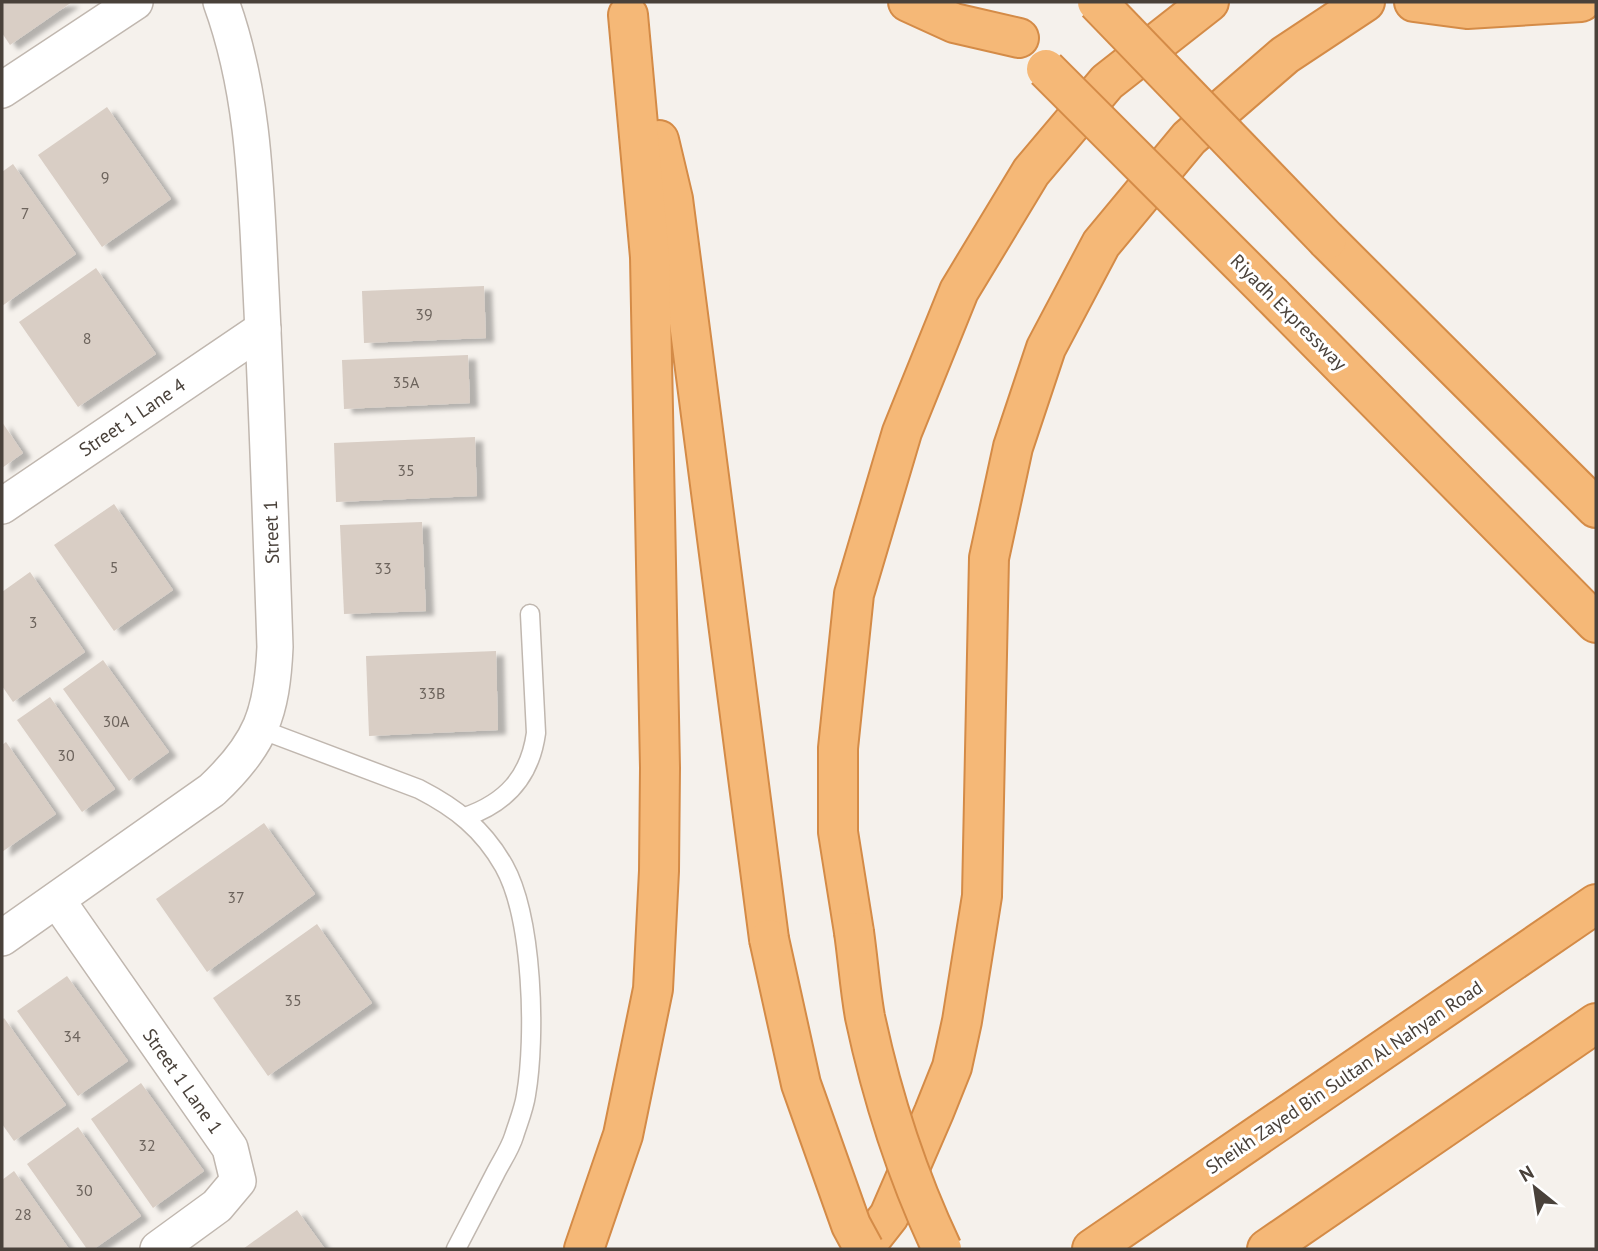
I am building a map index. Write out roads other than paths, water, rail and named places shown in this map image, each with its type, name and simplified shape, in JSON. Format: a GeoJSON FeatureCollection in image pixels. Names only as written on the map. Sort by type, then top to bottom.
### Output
{"type":"FeatureCollection","features":[{"type":"Feature","properties":{"kind":"highway"},"geometry":{"type":"LineString","coordinates":[[908,2],[954,23],[1019,38]]}},
{"type":"Feature","properties":{"kind":"highway","name":"Riyadh Expressway"},"geometry":{"type":"LineString","coordinates":[[982,2],[1596,623]]}},
{"type":"Feature","properties":{"kind":"highway"},"geometry":{"type":"LineString","coordinates":[[1097,2],[1327,240],[1596,508]]}},
{"type":"Feature","properties":{"kind":"highway"},"geometry":{"type":"LineString","coordinates":[[942,1249],[909,1172],[883,1094],[865,1014],[838,832],[838,748],[854,594],[902,432],[959,291],[1031,172],[1107,82],[1209,2]]}},
{"type":"Feature","properties":{"kind":"highway"},"geometry":{"type":"LineString","coordinates":[[626,8],[673,199],[769,939],[800,1084],[851,1225],[864,1249],[889,1216],[952,1067],[982,896],[989,558],[1013,447],[1046,348],[1101,244],[1189,138],[1285,55],[1364,2]]}},
{"type":"Feature","properties":{"kind":"highway"},"geometry":{"type":"LineString","coordinates":[[1414,2],[1467,9],[1580,2]]}},
{"type":"Feature","properties":{"kind":"highway"},"geometry":{"type":"LineString","coordinates":[[584,1249],[623,1135],[653,989],[659,871],[660,768],[650,257],[626,8]]}},
{"type":"Feature","properties":{"kind":"highway","name":"Sheikh Zayed Bin Sultan Al Nahyan Road"},"geometry":{"type":"LineString","coordinates":[[1092,1249],[1596,904]]}},
{"type":"Feature","properties":{"kind":"highway"},"geometry":{"type":"LineString","coordinates":[[1267,1249],[1596,1023]]}},
{"type":"Feature","properties":{"kind":"street"},"geometry":{"type":"LineString","coordinates":[[2,90],[135,2]]}},
{"type":"Feature","properties":{"kind":"street","name":"Street 1"},"geometry":{"type":"LineString","coordinates":[[2,938],[212,790],[248,752],[270,702],[275,647],[255,168],[249,113],[238,59],[221,2]]}},
{"type":"Feature","properties":{"kind":"street","name":"Street 1 Lane 4"},"geometry":{"type":"LineString","coordinates":[[2,506],[263,329]]}},
{"type":"Feature","properties":{"kind":"street","name":"Street 1 Lane 1"},"geometry":{"type":"LineString","coordinates":[[57,900],[230,1148],[238,1181],[217,1206],[158,1249]]}},
{"type":"Feature","properties":{"kind":"lane"},"geometry":{"type":"LineString","coordinates":[[465,817],[483,811],[514,787],[533,752],[536,733],[530,614]]}},
{"type":"Feature","properties":{"kind":"lane"},"geometry":{"type":"LineString","coordinates":[[260,729],[419,789],[443,801],[465,817],[487,840],[505,867],[516,896],[528,969],[530,1054],[526,1096],[513,1140],[456,1249]]}}]}
